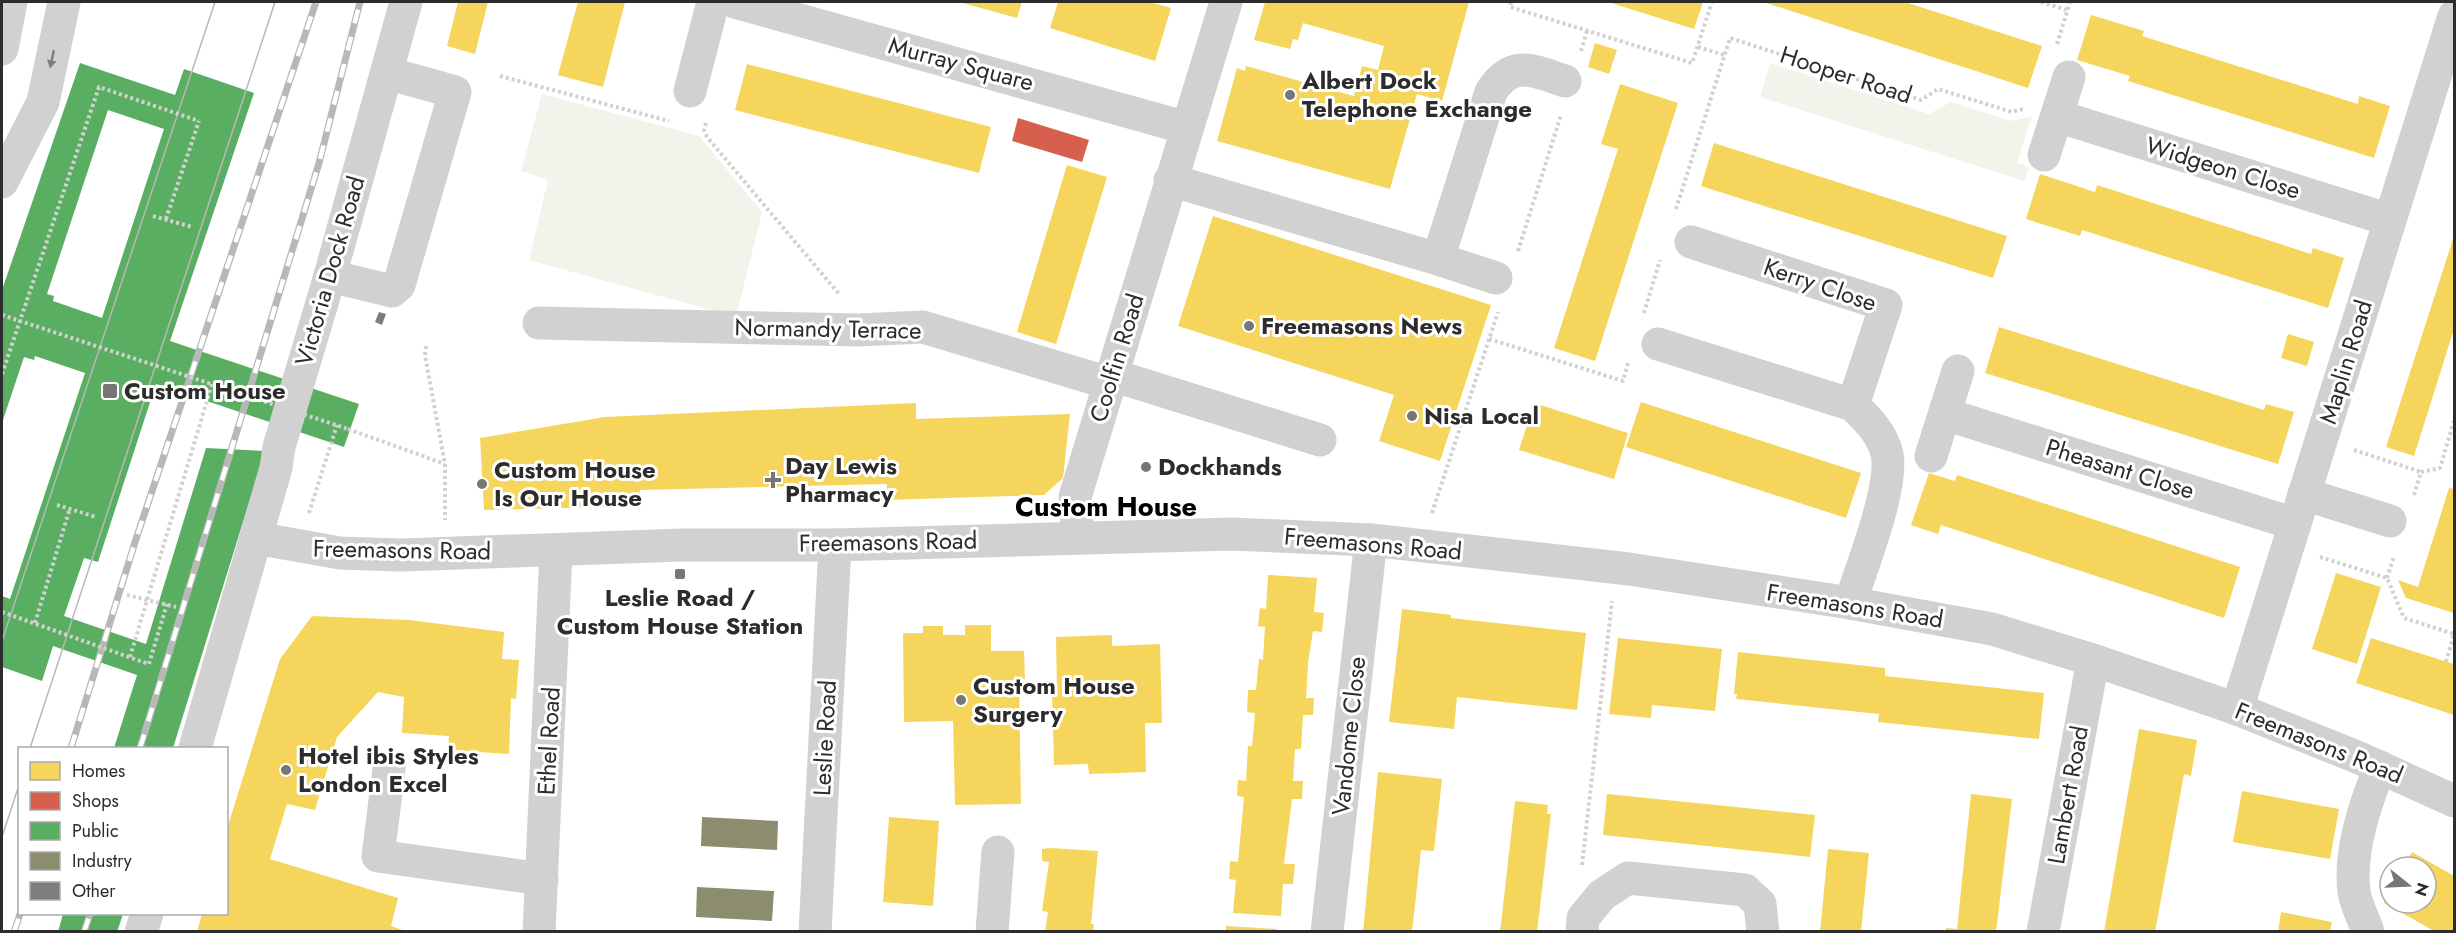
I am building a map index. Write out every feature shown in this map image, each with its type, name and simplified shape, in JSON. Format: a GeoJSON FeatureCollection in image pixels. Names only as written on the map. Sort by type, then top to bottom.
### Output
{"type":"FeatureCollection","features":[{"type":"Feature","properties":{"kind":"street"},"geometry":{"type":"LineString","coordinates":[[2,49],[11,2]]}},
{"type":"Feature","properties":{"kind":"street"},"geometry":{"type":"LineString","coordinates":[[2,182],[43,102],[64,2]]}},
{"type":"Feature","properties":{"kind":"street","name":"Victoria Dock Road"},"geometry":{"type":"LineString","coordinates":[[195,747],[406,2]]}},
{"type":"Feature","properties":{"kind":"street"},"geometry":{"type":"LineString","coordinates":[[690,91],[713,2]]}},
{"type":"Feature","properties":{"kind":"street","name":"Murray Square"},"geometry":{"type":"LineString","coordinates":[[735,2],[1187,128]]}},
{"type":"Feature","properties":{"kind":"street","name":"Coolfin Road"},"geometry":{"type":"LineString","coordinates":[[1078,538],[1075,497],[1226,2]]}},
{"type":"Feature","properties":{"kind":"street","name":"Maplin Road"},"geometry":{"type":"LineString","coordinates":[[2237,709],[2454,16]]}},
{"type":"Feature","properties":{"kind":"street"},"geometry":{"type":"LineString","coordinates":[[2044,155],[2043,112],[2062,64]]}},
{"type":"Feature","properties":{"kind":"street"},"geometry":{"type":"LineString","coordinates":[[1438,259],[1491,92],[1498,81],[1509,72],[1522,68],[1565,81]]}},
{"type":"Feature","properties":{"kind":"street"},"geometry":{"type":"LineString","coordinates":[[330,276],[392,291],[399,285],[455,92],[387,73]]}},
{"type":"Feature","properties":{"kind":"street","name":"Widgeon Close"},"geometry":{"type":"LineString","coordinates":[[2043,112],[2390,220]]}},
{"type":"Feature","properties":{"kind":"street"},"geometry":{"type":"LineString","coordinates":[[1170,180],[1438,259],[1496,279]]}},
{"type":"Feature","properties":{"kind":"street","name":"Kerry Close"},"geometry":{"type":"LineString","coordinates":[[1690,242],[1886,305],[1853,405]]}},
{"type":"Feature","properties":{"kind":"street","name":"Normandy Terrace"},"geometry":{"type":"LineString","coordinates":[[539,323],[858,330],[923,327],[1110,379]]}},
{"type":"Feature","properties":{"kind":"street"},"geometry":{"type":"LineString","coordinates":[[1658,344],[1853,405],[1876,428],[1887,455],[1888,480],[1850,603]]}},
{"type":"Feature","properties":{"kind":"street"},"geometry":{"type":"LineString","coordinates":[[1931,456],[1958,371]]}},
{"type":"Feature","properties":{"kind":"street"},"geometry":{"type":"LineString","coordinates":[[1110,379],[1320,440]]}},
{"type":"Feature","properties":{"kind":"street","name":"Pheasant Close"},"geometry":{"type":"LineString","coordinates":[[1945,414],[2296,522],[2390,521]]}},
{"type":"Feature","properties":{"kind":"street","name":"Freemasons Road"},"geometry":{"type":"LineString","coordinates":[[256,538],[340,553],[444,554],[682,545],[835,545],[1232,534],[1371,540],[1616,568],[1850,603],[1992,629],[2093,660],[2237,709],[2380,767],[2454,801]]}},
{"type":"Feature","properties":{"kind":"street","name":"Vandome Close"},"geometry":{"type":"LineString","coordinates":[[1327,932],[1371,540]]}},
{"type":"Feature","properties":{"kind":"street","name":"Leslie Road"},"geometry":{"type":"LineString","coordinates":[[815,932],[835,545]]}},
{"type":"Feature","properties":{"kind":"street","name":"Ethel Road"},"geometry":{"type":"LineString","coordinates":[[539,932],[556,551]]}},
{"type":"Feature","properties":{"kind":"street","name":"Lambert Road"},"geometry":{"type":"LineString","coordinates":[[2043,932],[2093,660]]}},
{"type":"Feature","properties":{"kind":"street"},"geometry":{"type":"LineString","coordinates":[[2368,932],[2354,894],[2354,861],[2361,825],[2380,767]]}},
{"type":"Feature","properties":{"kind":"street"},"geometry":{"type":"LineString","coordinates":[[389,769],[378,856],[542,879]]}},
{"type":"Feature","properties":{"kind":"street"},"geometry":{"type":"LineString","coordinates":[[992,932],[998,852]]}},
{"type":"Feature","properties":{"kind":"street"},"geometry":{"type":"LineString","coordinates":[[1582,932],[1583,918],[1602,895],[1628,878],[1744,890],[1760,904],[1763,932]]}},
{"type":"Feature","properties":{"kind":"street"},"geometry":{"type":"LineString","coordinates":[[141,932],[147,915]]}},
{"type":"Feature","properties":{"kind":"path"},"geometry":{"type":"LineString","coordinates":[[1511,2],[1510,7],[1692,63],[1712,2]]}},
{"type":"Feature","properties":{"kind":"path"},"geometry":{"type":"LineString","coordinates":[[2041,2],[2067,10]]}},
{"type":"Feature","properties":{"kind":"path"},"geometry":{"type":"LineString","coordinates":[[2062,64],[2067,10],[2070,2]]}},
{"type":"Feature","properties":{"kind":"path","name":"Hooper Road"},"geometry":{"type":"LineString","coordinates":[[1724,55],[1730,38],[1921,100],[1938,89],[2012,112],[2043,112]]}},
{"type":"Feature","properties":{"kind":"path"},"geometry":{"type":"LineString","coordinates":[[1698,47],[1724,55],[1715,83]]}},
{"type":"Feature","properties":{"kind":"path"},"geometry":{"type":"LineString","coordinates":[[500,76],[681,124]]}},
{"type":"Feature","properties":{"kind":"path"},"geometry":{"type":"LineString","coordinates":[[2,374],[99,87],[199,121],[166,219]]}},
{"type":"Feature","properties":{"kind":"path"},"geometry":{"type":"LineString","coordinates":[[696,128],[704,130],[856,314],[858,330]]}},
{"type":"Feature","properties":{"kind":"path"},"geometry":{"type":"LineString","coordinates":[[153,216],[192,227]]}},
{"type":"Feature","properties":{"kind":"path"},"geometry":{"type":"LineString","coordinates":[[2,315],[337,425],[445,464]]}},
{"type":"Feature","properties":{"kind":"path"},"geometry":{"type":"LineString","coordinates":[[1490,339],[1623,381]]}},
{"type":"Feature","properties":{"kind":"path"},"geometry":{"type":"LineString","coordinates":[[426,346],[425,355],[445,464],[444,554]]}},
{"type":"Feature","properties":{"kind":"path"},"geometry":{"type":"LineString","coordinates":[[130,657],[212,384]]}},
{"type":"Feature","properties":{"kind":"path"},"geometry":{"type":"LineString","coordinates":[[306,522],[337,425]]}},
{"type":"Feature","properties":{"kind":"path"},"geometry":{"type":"LineString","coordinates":[[2322,439],[2421,472]]}},
{"type":"Feature","properties":{"kind":"path"},"geometry":{"type":"LineString","coordinates":[[57,505],[96,517]]}},
{"type":"Feature","properties":{"kind":"path"},"geometry":{"type":"LineString","coordinates":[[35,623],[70,508]]}},
{"type":"Feature","properties":{"kind":"path"},"geometry":{"type":"LineString","coordinates":[[2296,522],[2387,578],[2404,618],[2454,634],[2446,662]]}},
{"type":"Feature","properties":{"kind":"path"},"geometry":{"type":"LineString","coordinates":[[1582,858],[1616,568]]}},
{"type":"Feature","properties":{"kind":"path"},"geometry":{"type":"LineString","coordinates":[[127,595],[176,607]]}},
{"type":"Feature","properties":{"kind":"path"},"geometry":{"type":"LineString","coordinates":[[2,612],[149,664],[167,604]]}},
{"type":"Feature","properties":{"kind":"shaded area"},"geometry":{"type":"Polygon","coordinates":[[[1770,63],[1929,114],[1951,102],[2011,121],[2032,116],[2017,163],[2029,167],[2024,181],[1760,97],[1770,63]]]}},
{"type":"Feature","properties":{"kind":"shaded area"},"geometry":{"type":"Polygon","coordinates":[[[542,94],[699,136],[762,212],[736,317],[529,260],[548,180],[521,171],[542,94]]]}},
{"type":"Feature","properties":{"kind":"building: Homes"},"geometry":{"type":"Polygon","coordinates":[[[458,2],[488,2],[475,54],[447,46],[458,2]]]}},
{"type":"Feature","properties":{"kind":"building: Homes"},"geometry":{"type":"Polygon","coordinates":[[[578,2],[625,2],[603,87],[558,75],[578,2]]]}},
{"type":"Feature","properties":{"kind":"building: Homes"},"geometry":{"type":"Polygon","coordinates":[[[959,2],[1022,2],[1017,18],[959,2]]]}},
{"type":"Feature","properties":{"kind":"building: Homes"},"geometry":{"type":"Polygon","coordinates":[[[1058,2],[1150,2],[1171,8],[1155,61],[1050,28],[1058,2]]]}},
{"type":"Feature","properties":{"kind":"building: Homes","name":"Albert Dock Telephone Exchange"},"geometry":{"type":"Polygon","coordinates":[[[1265,2],[1469,2],[1442,101],[1417,94],[1390,189],[1217,141],[1237,68],[1245,71],[1246,66],[1354,96],[1362,66],[1378,70],[1384,46],[1303,23],[1298,40],[1293,39],[1290,49],[1254,40],[1265,2]]]}},
{"type":"Feature","properties":{"kind":"building: Homes"},"geometry":{"type":"Polygon","coordinates":[[[1608,2],[1703,2],[1694,29],[1608,2]]]}},
{"type":"Feature","properties":{"kind":"building: Homes"},"geometry":{"type":"Polygon","coordinates":[[[1763,2],[1905,2],[2042,46],[2028,88],[1763,2]]]}},
{"type":"Feature","properties":{"kind":"building: Homes"},"geometry":{"type":"Polygon","coordinates":[[[2091,15],[2144,31],[2142,36],[2358,104],[2359,96],[2390,106],[2374,158],[2128,81],[2130,76],[2077,60],[2091,15]]]}},
{"type":"Feature","properties":{"kind":"building: Homes"},"geometry":{"type":"Polygon","coordinates":[[[1595,43],[1617,50],[1609,74],[1588,67],[1595,43]]]}},
{"type":"Feature","properties":{"kind":"building: Homes"},"geometry":{"type":"Polygon","coordinates":[[[747,64],[991,127],[979,173],[735,110],[747,64]]]}},
{"type":"Feature","properties":{"kind":"building: Homes"},"geometry":{"type":"Polygon","coordinates":[[[1620,84],[1678,103],[1595,361],[1554,348],[1618,149],[1601,144],[1620,84]]]}},
{"type":"Feature","properties":{"kind":"building: Homes"},"geometry":{"type":"Polygon","coordinates":[[[1714,143],[2007,236],[1993,278],[1701,186],[1714,143]]]}},
{"type":"Feature","properties":{"kind":"building: Homes"},"geometry":{"type":"Polygon","coordinates":[[[1067,165],[1107,177],[1056,344],[1017,332],[1067,165]]]}},
{"type":"Feature","properties":{"kind":"building: Homes"},"geometry":{"type":"Polygon","coordinates":[[[2040,174],[2095,192],[2097,185],[2311,254],[2313,248],[2344,258],[2328,308],[2082,230],[2080,236],[2026,219],[2040,174]]]}},
{"type":"Feature","properties":{"kind":"building: Homes"},"geometry":{"type":"Polygon","coordinates":[[[1213,216],[1491,305],[1440,461],[1379,441],[1394,395],[1178,326],[1213,216]]]}},
{"type":"Feature","properties":{"kind":"building: Homes"},"geometry":{"type":"Polygon","coordinates":[[[2454,236],[2454,329],[2414,456],[2386,447],[2454,236]]]}},
{"type":"Feature","properties":{"kind":"building: Homes"},"geometry":{"type":"Polygon","coordinates":[[[1999,327],[2264,410],[2266,404],[2294,412],[2278,464],[1985,373],[1999,327]]]}},
{"type":"Feature","properties":{"kind":"building: Homes"},"geometry":{"type":"Polygon","coordinates":[[[2288,334],[2314,342],[2307,366],[2281,358],[2288,334]]]}},
{"type":"Feature","properties":{"kind":"building: Homes"},"geometry":{"type":"Polygon","coordinates":[[[1641,402],[1861,473],[1846,518],[1626,447],[1641,402]]]}},
{"type":"Feature","properties":{"kind":"building: Homes"},"geometry":{"type":"Polygon","coordinates":[[[916,403],[916,419],[1070,414],[1063,478],[1044,495],[886,500],[887,484],[640,490],[641,506],[484,510],[480,438],[605,417],[916,403]]]}},
{"type":"Feature","properties":{"kind":"building: Homes"},"geometry":{"type":"Polygon","coordinates":[[[1534,403],[1628,433],[1614,479],[1519,450],[1534,403]]]}},
{"type":"Feature","properties":{"kind":"building: Homes"},"geometry":{"type":"Polygon","coordinates":[[[1929,473],[1955,481],[1957,475],[2240,567],[2224,618],[1941,525],[1938,534],[1911,525],[1929,473]]]}},
{"type":"Feature","properties":{"kind":"building: Homes"},"geometry":{"type":"Polygon","coordinates":[[[2449,488],[2454,489],[2454,613],[2406,598],[2398,580],[2418,587],[2449,488]]]}},
{"type":"Feature","properties":{"kind":"building: Homes"},"geometry":{"type":"Polygon","coordinates":[[[2336,573],[2381,587],[2357,664],[2312,649],[2336,573]]]}},
{"type":"Feature","properties":{"kind":"building: Homes"},"geometry":{"type":"Polygon","coordinates":[[[1268,575],[1317,578],[1314,612],[1324,613],[1322,632],[1313,631],[1308,663],[1306,698],[1314,698],[1313,715],[1303,715],[1301,749],[1295,749],[1293,781],[1303,781],[1302,799],[1292,799],[1284,864],[1295,864],[1293,884],[1283,884],[1281,916],[1233,913],[1236,880],[1229,879],[1230,861],[1238,862],[1244,797],[1237,796],[1238,780],[1246,781],[1248,746],[1252,746],[1255,713],[1247,712],[1248,690],[1256,690],[1259,659],[1263,660],[1265,627],[1258,626],[1260,608],[1266,609],[1268,575]]]}},
{"type":"Feature","properties":{"kind":"building: Homes"},"geometry":{"type":"Polygon","coordinates":[[[1402,609],[1451,615],[1451,618],[1586,633],[1577,710],[1457,697],[1454,729],[1389,722],[1402,609]]]}},
{"type":"Feature","properties":{"kind":"building: Homes","name":"Hotel ibis Styles London Excel"},"geometry":{"type":"Polygon","coordinates":[[[312,616],[409,620],[504,632],[502,659],[519,660],[516,699],[511,698],[509,754],[448,750],[449,736],[402,733],[404,697],[378,692],[337,737],[315,810],[287,804],[270,859],[398,898],[391,926],[408,932],[197,932],[202,915],[228,915],[228,826],[280,659],[312,616]]]}},
{"type":"Feature","properties":{"kind":"building: Homes","name":"Custom House Surgery"},"geometry":{"type":"Polygon","coordinates":[[[965,625],[991,625],[991,651],[1024,651],[1025,679],[1019,679],[1021,804],[955,805],[953,721],[904,722],[903,633],[923,633],[923,626],[943,626],[943,635],[965,635],[965,625]]]}},
{"type":"Feature","properties":{"kind":"building: Homes"},"geometry":{"type":"Polygon","coordinates":[[[1112,635],[1112,646],[1160,644],[1162,723],[1145,723],[1146,772],[1089,774],[1088,764],[1054,765],[1052,692],[1057,692],[1056,637],[1112,635]]]}},
{"type":"Feature","properties":{"kind":"building: Homes"},"geometry":{"type":"Polygon","coordinates":[[[1618,638],[1722,649],[1715,711],[1652,705],[1651,718],[1609,714],[1618,638]]]}},
{"type":"Feature","properties":{"kind":"building: Homes"},"geometry":{"type":"Polygon","coordinates":[[[2371,638],[2454,664],[2454,715],[2356,683],[2371,638]]]}},
{"type":"Feature","properties":{"kind":"building: Homes"},"geometry":{"type":"Polygon","coordinates":[[[1738,652],[1885,668],[1885,676],[2044,693],[2039,739],[1878,722],[1879,714],[1736,699],[1737,694],[1734,694],[1738,652]]]}},
{"type":"Feature","properties":{"kind":"building: Homes"},"geometry":{"type":"Polygon","coordinates":[[[2139,729],[2197,740],[2191,776],[2184,774],[2155,932],[2104,932],[2139,729]]]}},
{"type":"Feature","properties":{"kind":"building: Homes"},"geometry":{"type":"Polygon","coordinates":[[[1378,772],[1442,779],[1434,851],[1421,850],[1412,932],[1363,932],[1378,772]]]}},
{"type":"Feature","properties":{"kind":"building: Homes"},"geometry":{"type":"Polygon","coordinates":[[[2242,791],[2339,809],[2330,859],[2233,842],[2242,791]]]}},
{"type":"Feature","properties":{"kind":"building: Homes"},"geometry":{"type":"Polygon","coordinates":[[[1607,794],[1815,815],[1810,857],[1603,835],[1607,794]]]}},
{"type":"Feature","properties":{"kind":"building: Homes"},"geometry":{"type":"Polygon","coordinates":[[[1971,794],[2012,799],[1996,932],[1946,932],[1946,928],[1957,929],[1971,794]]]}},
{"type":"Feature","properties":{"kind":"building: Homes"},"geometry":{"type":"Polygon","coordinates":[[[1515,801],[1548,805],[1547,814],[1551,814],[1537,932],[1500,932],[1515,801]]]}},
{"type":"Feature","properties":{"kind":"building: Homes"},"geometry":{"type":"Polygon","coordinates":[[[889,817],[939,821],[933,906],[883,902],[889,817]]]}},
{"type":"Feature","properties":{"kind":"building: Homes"},"geometry":{"type":"Polygon","coordinates":[[[1042,849],[1098,851],[1091,924],[1094,924],[1093,932],[1045,932],[1048,912],[1042,911],[1049,862],[1042,861],[1042,849]]]}},
{"type":"Feature","properties":{"kind":"building: Homes"},"geometry":{"type":"Polygon","coordinates":[[[1828,849],[1869,853],[1861,932],[1820,932],[1828,849]]]}},
{"type":"Feature","properties":{"kind":"building: Homes"},"geometry":{"type":"Polygon","coordinates":[[[2438,867],[2454,876],[2454,932],[2436,932],[2406,915],[2438,915],[2438,867]]]}},
{"type":"Feature","properties":{"kind":"building: Homes"},"geometry":{"type":"Polygon","coordinates":[[[2281,912],[2332,922],[2330,932],[2278,932],[2281,912]]]}},
{"type":"Feature","properties":{"kind":"building: Homes"},"geometry":{"type":"Polygon","coordinates":[[[1226,926],[1277,929],[1277,932],[1226,932],[1226,926]]]}},
{"type":"Feature","properties":{"kind":"building: Shops"},"geometry":{"type":"Polygon","coordinates":[[[1018,118],[1089,140],[1082,162],[1012,141],[1018,118]]]}},
{"type":"Feature","properties":{"kind":"building: Public"},"geometry":{"type":"Polygon","coordinates":[[[80,63],[175,95],[184,69],[254,93],[170,341],[359,404],[344,447],[156,384],[98,562],[84,558],[64,616],[146,644],[206,448],[265,451],[173,747],[114,747],[137,675],[53,646],[42,681],[2,667],[2,596],[10,599],[85,373],[35,356],[34,360],[24,357],[2,423],[2,290],[80,63]],[[108,110],[47,294],[54,296],[53,301],[102,318],[164,129],[108,110]]]}},
{"type":"Feature","properties":{"kind":"building: Public"},"geometry":{"type":"Polygon","coordinates":[[[63,915],[123,915],[117,932],[58,932],[63,915]]]}},
{"type":"Feature","properties":{"kind":"building: Industry"},"geometry":{"type":"Polygon","coordinates":[[[702,817],[778,821],[777,850],[701,846],[702,817]]]}},
{"type":"Feature","properties":{"kind":"building: Industry"},"geometry":{"type":"Polygon","coordinates":[[[697,887],[774,891],[772,921],[696,917],[697,887]]]}},
{"type":"Feature","properties":{"kind":"building: Other"},"geometry":{"type":"Polygon","coordinates":[[[379,312],[386,314],[382,325],[375,322],[379,312]]]}},
{"type":"Feature","properties":{"kind":"tram line"},"geometry":{"type":"LineString","coordinates":[[2,641],[215,2]]}},
{"type":"Feature","properties":{"kind":"tram line"},"geometry":{"type":"LineString","coordinates":[[30,747],[275,2]]}},
{"type":"Feature","properties":{"kind":"tram line"},"geometry":{"type":"LineString","coordinates":[[2,837],[18,788]]}},
{"type":"Feature","properties":{"kind":"railway"},"geometry":{"type":"LineString","coordinates":[[71,747],[136,539],[316,2]]}},
{"type":"Feature","properties":{"kind":"railway"},"geometry":{"type":"LineString","coordinates":[[140,747],[319,163],[360,2]]}},
{"type":"Feature","properties":{"kind":"railway"},"geometry":{"type":"LineString","coordinates":[[14,932],[20,915]]}},
{"type":"Feature","properties":{"kind":"railway"},"geometry":{"type":"LineString","coordinates":[[84,932],[90,915]]}},
{"type":"Feature","properties":{"kind":"place","name":"Albert Dock Telephone Exchange"},"geometry":{"type":"Point","coordinates":[1290,95]}},
{"type":"Feature","properties":{"kind":"place","name":"Freemasons News"},"geometry":{"type":"Point","coordinates":[1249,326]}},
{"type":"Feature","properties":{"kind":"place","name":"Custom House"},"geometry":{"type":"Point","coordinates":[110,391]}},
{"type":"Feature","properties":{"kind":"place","name":"Nisa Local"},"geometry":{"type":"Point","coordinates":[1412,416]}},
{"type":"Feature","properties":{"kind":"place","name":"Dockhands"},"geometry":{"type":"Point","coordinates":[1146,467]}},
{"type":"Feature","properties":{"kind":"place","name":"Day Lewis Pharmacy"},"geometry":{"type":"Point","coordinates":[773,480]}},
{"type":"Feature","properties":{"kind":"place","name":"Custom House Is Our House"},"geometry":{"type":"Point","coordinates":[482,484]}},
{"type":"Feature","properties":{"kind":"place","name":"Leslie Road / Custom House Station"},"geometry":{"type":"Point","coordinates":[680,574]}},
{"type":"Feature","properties":{"kind":"place","name":"Custom House Surgery"},"geometry":{"type":"Point","coordinates":[961,700]}},
{"type":"Feature","properties":{"kind":"place","name":"Hotel ibis Styles London Excel"},"geometry":{"type":"Point","coordinates":[286,770]}},
{"type":"Feature","properties":{"kind":"district","name":"Custom House"},"geometry":{"type":"Point","coordinates":[1106,507]}}]}
